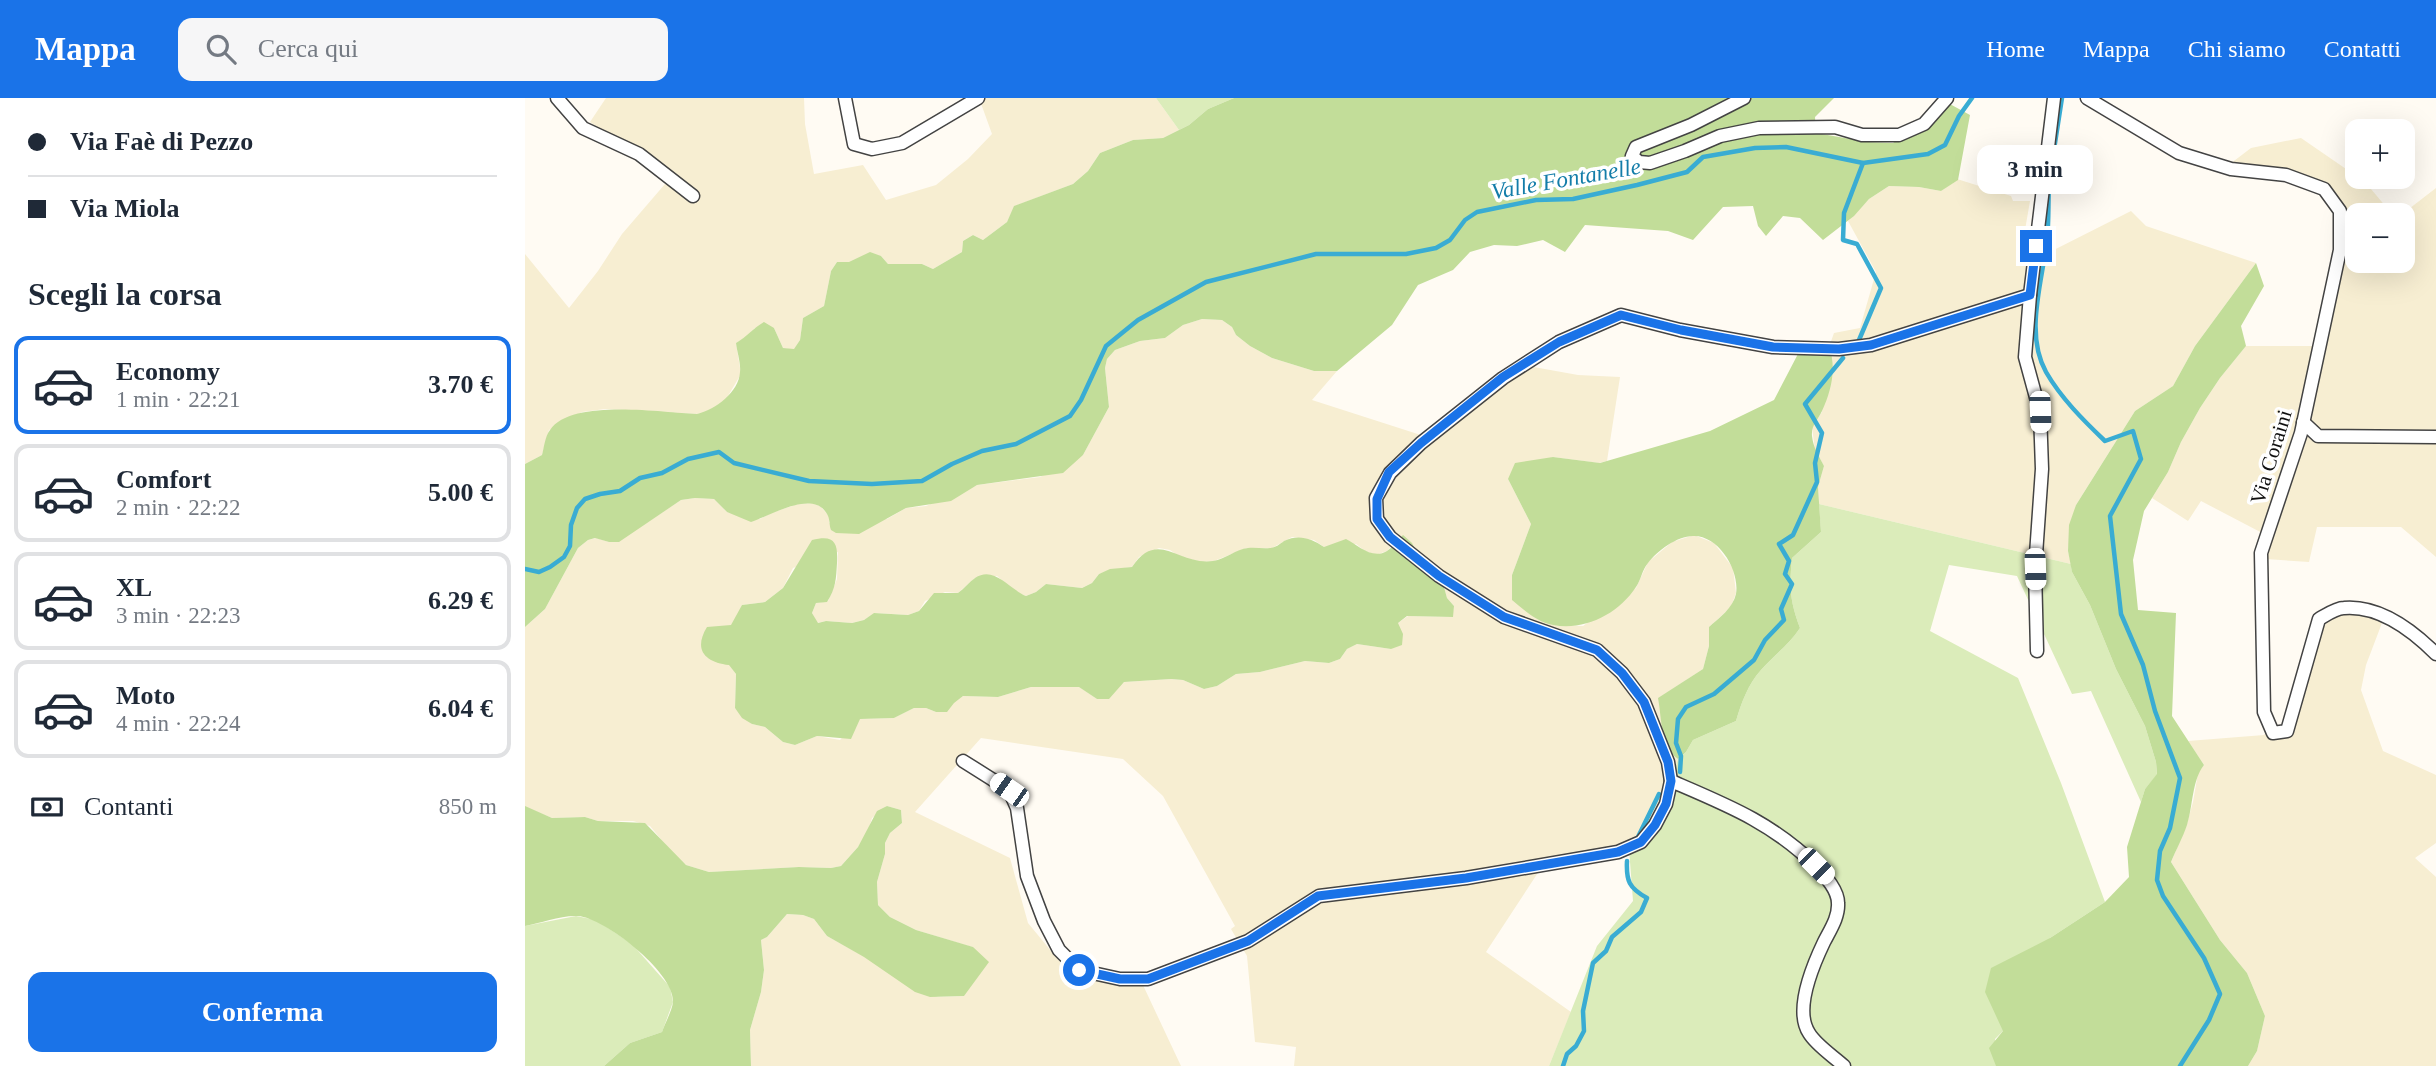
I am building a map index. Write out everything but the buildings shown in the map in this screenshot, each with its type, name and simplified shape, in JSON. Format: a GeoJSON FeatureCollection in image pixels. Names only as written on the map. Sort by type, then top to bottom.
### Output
{"type":"FeatureCollection","features":[{"type":"Feature","properties":{"kind":"street"},"geometry":{"type":"LineString","coordinates":[[557,98],[583,128],[639,154],[694,196]]}},
{"type":"Feature","properties":{"kind":"street"},"geometry":{"type":"LineString","coordinates":[[845,98],[854,144],[871,149],[902,143],[978,98]]}},
{"type":"Feature","properties":{"kind":"street"},"geometry":{"type":"LineString","coordinates":[[1744,98],[1691,125],[1636,147],[1633,156],[1639,162],[1650,163],[1720,136],[1759,128],[1835,127],[1862,135],[1899,135],[1924,124],[1947,98]]}},
{"type":"Feature","properties":{"kind":"street"},"geometry":{"type":"LineString","coordinates":[[2037,651],[2035,569],[2042,469],[2040,412],[2025,358],[2054,98]]}},
{"type":"Feature","properties":{"kind":"street","name":"Via Coraini"},"geometry":{"type":"LineString","coordinates":[[2087,98],[2179,153],[2231,169],[2286,175],[2324,189],[2340,211],[2340,250],[2303,422],[2262,553],[2264,712],[2273,733],[2287,731],[2319,619],[2341,608],[2367,609],[2393,619],[2436,654]]}},
{"type":"Feature","properties":{"kind":"street"},"geometry":{"type":"LineString","coordinates":[[963,761],[1009,790],[1017,808],[1027,876],[1044,921],[1059,950],[1079,970],[1120,979],[1148,979],[1248,941],[1318,896],[1466,878],[1618,852],[1641,842],[1655,825],[1666,804],[1671,781],[1668,762],[1644,702],[1622,673],[1597,650],[1504,617],[1439,576],[1390,537],[1377,519],[1377,499],[1389,472],[1503,377],[1559,342],[1621,315],[1681,330],[1773,347],[1839,349],[1871,345],[2030,295]]}},
{"type":"Feature","properties":{"kind":"street"},"geometry":{"type":"LineString","coordinates":[[2303,422],[2318,436],[2436,437]]}},
{"type":"Feature","properties":{"kind":"street"},"geometry":{"type":"LineString","coordinates":[[1671,781],[1775,830],[1827,878],[1838,901],[1834,923],[1823,944],[1801,1010],[1809,1034],[1844,1066]]}},
{"type":"Feature","properties":{"kind":"shaded area"},"geometry":{"type":"Polygon","coordinates":[[[606,98],[804,98],[805,124],[814,174],[863,165],[886,200],[936,185],[968,159],[992,134],[979,98],[1156,98],[1179,130],[1163,138],[1133,140],[1100,153],[1088,171],[1073,184],[1015,206],[1007,222],[983,240],[973,235],[963,241],[962,252],[933,269],[922,264],[888,264],[881,256],[849,263],[837,262],[831,271],[824,306],[803,318],[800,340],[794,350],[783,348],[774,328],[755,328],[747,337],[736,343],[741,374],[725,401],[707,412],[697,414],[605,409],[582,412],[549,430],[542,455],[525,464],[525,254],[569,308],[622,234],[671,177],[590,122],[606,98]]]}},
{"type":"Feature","properties":{"kind":"shaded area"},"geometry":{"type":"Polygon","coordinates":[[[2301,138],[2345,168],[2345,189],[2371,189],[2383,203],[2345,203],[2345,273],[2415,273],[2415,204],[2436,188],[2436,557],[2401,527],[2317,527],[2309,562],[2266,559],[2266,535],[2201,501],[2188,521],[2152,498],[2200,408],[2246,346],[2320,346],[2338,229],[2329,199],[2316,184],[2226,167],[2251,148],[2301,138]]]}},
{"type":"Feature","properties":{"kind":"shaded area"},"geometry":{"type":"Polygon","coordinates":[[[1957,179],[2011,196],[2013,201],[2030,201],[2020,259],[2034,260],[2131,211],[2146,226],[2256,263],[2195,346],[2173,386],[2135,411],[2076,505],[2068,551],[2071,564],[1819,504],[1818,487],[1824,466],[1815,450],[1812,427],[1822,412],[1829,347],[1834,333],[1860,328],[1876,272],[1848,221],[1869,199],[1889,186],[1941,191],[1957,179]]]}},
{"type":"Feature","properties":{"kind":"shaded area"},"geometry":{"type":"Polygon","coordinates":[[[1202,319],[1222,320],[1250,346],[1272,358],[1314,371],[1337,371],[1312,400],[1427,437],[1517,364],[1578,375],[1620,377],[1607,461],[1599,463],[1553,457],[1508,479],[1531,524],[1512,575],[1534,617],[1553,625],[1583,626],[1636,588],[1648,562],[1672,542],[1694,535],[1714,543],[1733,568],[1736,593],[1731,607],[1709,627],[1709,646],[1703,669],[1659,698],[1672,754],[1678,759],[1667,793],[1629,849],[1541,868],[1486,952],[1571,1012],[1549,1066],[1294,1066],[1296,1047],[1255,1042],[1247,956],[1231,929],[1235,926],[1163,796],[1123,759],[981,738],[915,812],[1010,858],[1028,923],[1065,968],[1118,983],[1142,983],[1181,1066],[751,1066],[750,1030],[764,970],[761,940],[767,937],[787,914],[814,919],[827,936],[938,997],[964,996],[972,947],[916,930],[890,917],[878,905],[877,882],[885,854],[885,843],[890,833],[902,823],[901,810],[887,806],[872,818],[868,832],[841,866],[709,872],[686,865],[650,826],[633,821],[598,821],[585,817],[552,818],[525,807],[525,627],[545,609],[578,548],[588,540],[596,538],[609,542],[640,527],[681,500],[714,499],[727,512],[760,519],[798,504],[813,503],[829,516],[829,523],[887,519],[906,508],[926,506],[977,485],[1040,477],[1083,455],[1109,407],[1105,368],[1107,359],[1115,350],[1140,341],[1165,338],[1183,325],[1202,319]],[[1292,537],[1272,548],[1247,548],[1214,561],[1202,562],[1159,548],[1139,557],[1132,567],[1099,574],[1092,583],[1082,588],[1046,584],[1026,596],[1015,592],[997,576],[975,578],[958,593],[945,592],[925,601],[919,611],[908,615],[875,613],[852,623],[817,623],[812,613],[816,603],[828,601],[837,579],[838,552],[793,568],[783,588],[765,602],[742,605],[729,664],[736,674],[735,708],[752,724],[765,727],[783,742],[795,745],[817,736],[840,740],[859,719],[894,718],[914,708],[926,708],[936,712],[963,696],[998,697],[1031,687],[1066,685],[1078,686],[1097,699],[1124,682],[1171,679],[1183,680],[1204,689],[1217,686],[1236,674],[1260,672],[1305,661],[1329,663],[1340,659],[1347,649],[1357,644],[1391,649],[1398,623],[1408,616],[1452,617],[1454,606],[1447,598],[1441,576],[1395,542],[1387,551],[1376,555],[1356,544],[1324,547],[1314,540],[1292,537]]]}},
{"type":"Feature","properties":{"kind":"shaded area"},"geometry":{"type":"Polygon","coordinates":[[[2361,602],[2385,615],[2366,665],[2361,690],[2383,751],[2436,775],[2436,843],[2415,858],[2436,877],[2436,1066],[2248,1066],[2257,1051],[2265,1016],[2247,973],[2220,940],[2171,862],[2186,827],[2198,773],[2204,765],[2188,741],[2264,735],[2270,726],[2282,728],[2318,633],[2339,609],[2361,602]]]}},
{"type":"Feature","properties":{"kind":"green space"},"geometry":{"type":"Polygon","coordinates":[[[1156,98],[1234,98],[1208,109],[1179,130],[1156,98]]]}},
{"type":"Feature","properties":{"kind":"green space"},"geometry":{"type":"Polygon","coordinates":[[[1234,98],[1834,98],[1815,117],[1816,133],[1868,142],[1893,143],[1948,103],[1970,115],[1958,180],[1941,191],[1889,186],[1869,199],[1854,216],[1823,240],[1800,218],[1783,216],[1766,236],[1758,226],[1753,206],[1723,207],[1693,240],[1668,231],[1585,225],[1565,252],[1543,240],[1517,246],[1494,245],[1470,252],[1453,270],[1418,285],[1392,325],[1337,371],[1314,371],[1272,358],[1250,346],[1222,320],[1202,319],[1183,325],[1165,338],[1140,341],[1115,350],[1107,359],[1105,368],[1109,407],[1083,455],[1063,473],[977,485],[951,501],[906,508],[859,534],[836,533],[831,530],[827,514],[812,504],[791,506],[751,522],[727,512],[714,499],[681,500],[619,542],[595,538],[578,548],[545,609],[525,627],[525,464],[542,455],[548,433],[561,420],[597,411],[641,410],[697,414],[711,409],[731,393],[739,379],[740,365],[736,343],[760,324],[764,322],[774,328],[783,348],[794,349],[800,340],[803,318],[824,306],[831,271],[837,262],[849,262],[870,252],[881,256],[888,264],[922,264],[933,269],[962,252],[963,241],[973,235],[983,240],[1007,222],[1014,206],[1073,184],[1088,171],[1100,153],[1133,140],[1163,138],[1189,125],[1208,109],[1234,98]]]}},
{"type":"Feature","properties":{"kind":"green space"},"geometry":{"type":"Polygon","coordinates":[[[2256,263],[2264,286],[2241,326],[2246,346],[2200,408],[2168,472],[2144,511],[2133,560],[2138,610],[2176,613],[2172,716],[2204,765],[2195,786],[2187,825],[2171,862],[2220,940],[2247,973],[2265,1016],[2257,1051],[2248,1066],[1996,1066],[1989,1048],[2003,1031],[1985,992],[1991,968],[2050,938],[2105,902],[2129,877],[2127,847],[2145,789],[2157,774],[2145,726],[2116,669],[2090,605],[2072,572],[2068,551],[2069,525],[2076,505],[2135,411],[2173,386],[2195,346],[2256,263]]]}},
{"type":"Feature","properties":{"kind":"green space"},"geometry":{"type":"Polygon","coordinates":[[[1829,347],[1833,363],[1830,388],[1812,432],[1815,448],[1824,466],[1818,487],[1821,532],[1792,558],[1791,594],[1800,628],[1752,681],[1736,721],[1693,740],[1678,759],[1672,754],[1665,740],[1658,698],[1703,669],[1709,646],[1709,627],[1729,608],[1736,594],[1735,575],[1726,556],[1711,541],[1702,537],[1680,539],[1652,558],[1629,597],[1610,612],[1589,623],[1565,626],[1547,623],[1531,615],[1512,600],[1512,575],[1531,524],[1508,479],[1515,463],[1553,457],[1600,463],[1710,431],[1774,400],[1799,352],[1829,347]]]}},
{"type":"Feature","properties":{"kind":"green space"},"geometry":{"type":"Polygon","coordinates":[[[1819,504],[2071,564],[2072,572],[2090,605],[2116,669],[2145,726],[2156,762],[2157,775],[2145,789],[2141,802],[2091,691],[2072,694],[2017,576],[1949,565],[1930,631],[2018,678],[2105,902],[2050,938],[2003,1031],[1995,1039],[1996,1066],[1549,1066],[1597,946],[1633,901],[1629,849],[1667,793],[1678,759],[1693,740],[1736,721],[1752,681],[1800,628],[1791,594],[1792,558],[1821,532],[1819,504]]]}},
{"type":"Feature","properties":{"kind":"green space"},"geometry":{"type":"Polygon","coordinates":[[[1403,535],[1412,543],[1422,563],[1441,576],[1447,598],[1454,606],[1453,617],[1407,616],[1398,623],[1403,634],[1402,645],[1391,649],[1357,644],[1347,649],[1340,659],[1329,663],[1305,661],[1260,672],[1236,674],[1217,686],[1204,689],[1183,680],[1171,679],[1124,682],[1109,699],[1097,699],[1079,687],[1031,687],[998,697],[963,696],[947,712],[914,708],[894,718],[860,719],[851,739],[817,736],[795,745],[783,742],[765,727],[742,718],[735,708],[736,674],[729,665],[708,658],[701,648],[707,627],[731,625],[742,605],[765,602],[783,588],[812,540],[820,538],[830,539],[836,545],[836,574],[834,588],[827,602],[816,603],[812,613],[818,623],[852,623],[864,620],[874,613],[908,615],[919,611],[934,593],[958,593],[982,575],[995,576],[1026,596],[1046,584],[1082,588],[1110,569],[1132,567],[1151,550],[1160,549],[1190,559],[1213,561],[1244,549],[1276,547],[1284,541],[1299,537],[1324,547],[1346,539],[1365,551],[1376,554],[1387,551],[1403,535]]]}},
{"type":"Feature","properties":{"kind":"green space"},"geometry":{"type":"Polygon","coordinates":[[[525,806],[552,818],[585,817],[598,821],[645,823],[686,865],[709,872],[841,866],[858,847],[877,811],[887,806],[901,810],[902,823],[890,833],[885,843],[885,854],[877,882],[878,905],[890,917],[916,930],[973,947],[989,962],[964,996],[930,997],[915,992],[864,957],[827,936],[814,919],[787,914],[767,937],[761,940],[764,970],[750,1030],[751,1066],[604,1066],[630,1043],[662,1032],[673,1002],[671,990],[663,977],[636,949],[605,926],[590,919],[565,917],[525,926],[525,806]]]}},
{"type":"Feature","properties":{"kind":"green space"},"geometry":{"type":"Polygon","coordinates":[[[576,916],[596,920],[632,944],[670,987],[673,1002],[662,1032],[630,1043],[604,1066],[525,1066],[525,926],[576,916]]]}},
{"type":"Feature","properties":{"kind":"waterway","name":"Valle Fontanelle"},"geometry":{"type":"LineString","coordinates":[[525,569],[539,572],[564,557],[570,546],[571,525],[577,508],[585,499],[620,491],[640,478],[662,473],[688,459],[719,452],[734,463],[809,481],[872,484],[922,481],[982,451],[1016,444],[1070,416],[1081,400],[1106,346],[1138,320],[1206,282],[1316,254],[1406,254],[1436,248],[1450,240],[1465,220],[1477,212],[1536,200],[1573,199],[1637,185],[1687,172],[1703,157],[1755,148],[1786,147],[1863,163],[1928,154],[1945,145],[1959,116],[1972,98]]}},
{"type":"Feature","properties":{"kind":"waterway"},"geometry":{"type":"LineString","coordinates":[[2053,156],[2062,98]]}},
{"type":"Feature","properties":{"kind":"waterway"},"geometry":{"type":"LineString","coordinates":[[1859,340],[1881,288],[1857,244],[1843,240],[1844,213],[1863,163]]}},
{"type":"Feature","properties":{"kind":"waterway"},"geometry":{"type":"LineString","coordinates":[[2049,185],[2047,239],[2036,324],[2040,357],[2058,391],[2105,441],[2133,431],[2141,459],[2110,516],[2121,614],[2143,665],[2155,711],[2180,778],[2170,828],[2160,851],[2157,880],[2163,896],[2204,958],[2220,994],[2209,1020],[2180,1066]]}},
{"type":"Feature","properties":{"kind":"waterway"},"geometry":{"type":"LineString","coordinates":[[1680,772],[1681,756],[1676,743],[1678,719],[1686,707],[1714,694],[1754,660],[1765,640],[1784,620],[1781,609],[1792,584],[1785,574],[1789,561],[1779,544],[1793,535],[1817,482],[1815,463],[1822,433],[1805,404],[1843,358]]}},
{"type":"Feature","properties":{"kind":"waterway"},"geometry":{"type":"LineString","coordinates":[[1638,837],[1659,794]]}},
{"type":"Feature","properties":{"kind":"waterway"},"geometry":{"type":"LineString","coordinates":[[1563,1066],[1567,1054],[1576,1046],[1584,1031],[1583,1011],[1593,963],[1606,951],[1612,937],[1641,912],[1647,898],[1630,883],[1627,861]]}},
{"type":"Feature","properties":{"kind":"route"},"geometry":{"type":"LineString","coordinates":[[1079,970],[1120,979],[1148,979],[1248,941],[1318,896],[1466,878],[1618,852],[1641,842],[1655,825],[1666,804],[1671,781],[1668,762],[1644,702],[1622,673],[1597,650],[1504,617],[1439,576],[1390,537],[1377,519],[1377,499],[1389,472],[1503,377],[1559,342],[1621,315],[1681,330],[1773,347],[1839,349],[1871,345],[2030,295],[2036,246]]}}]}
